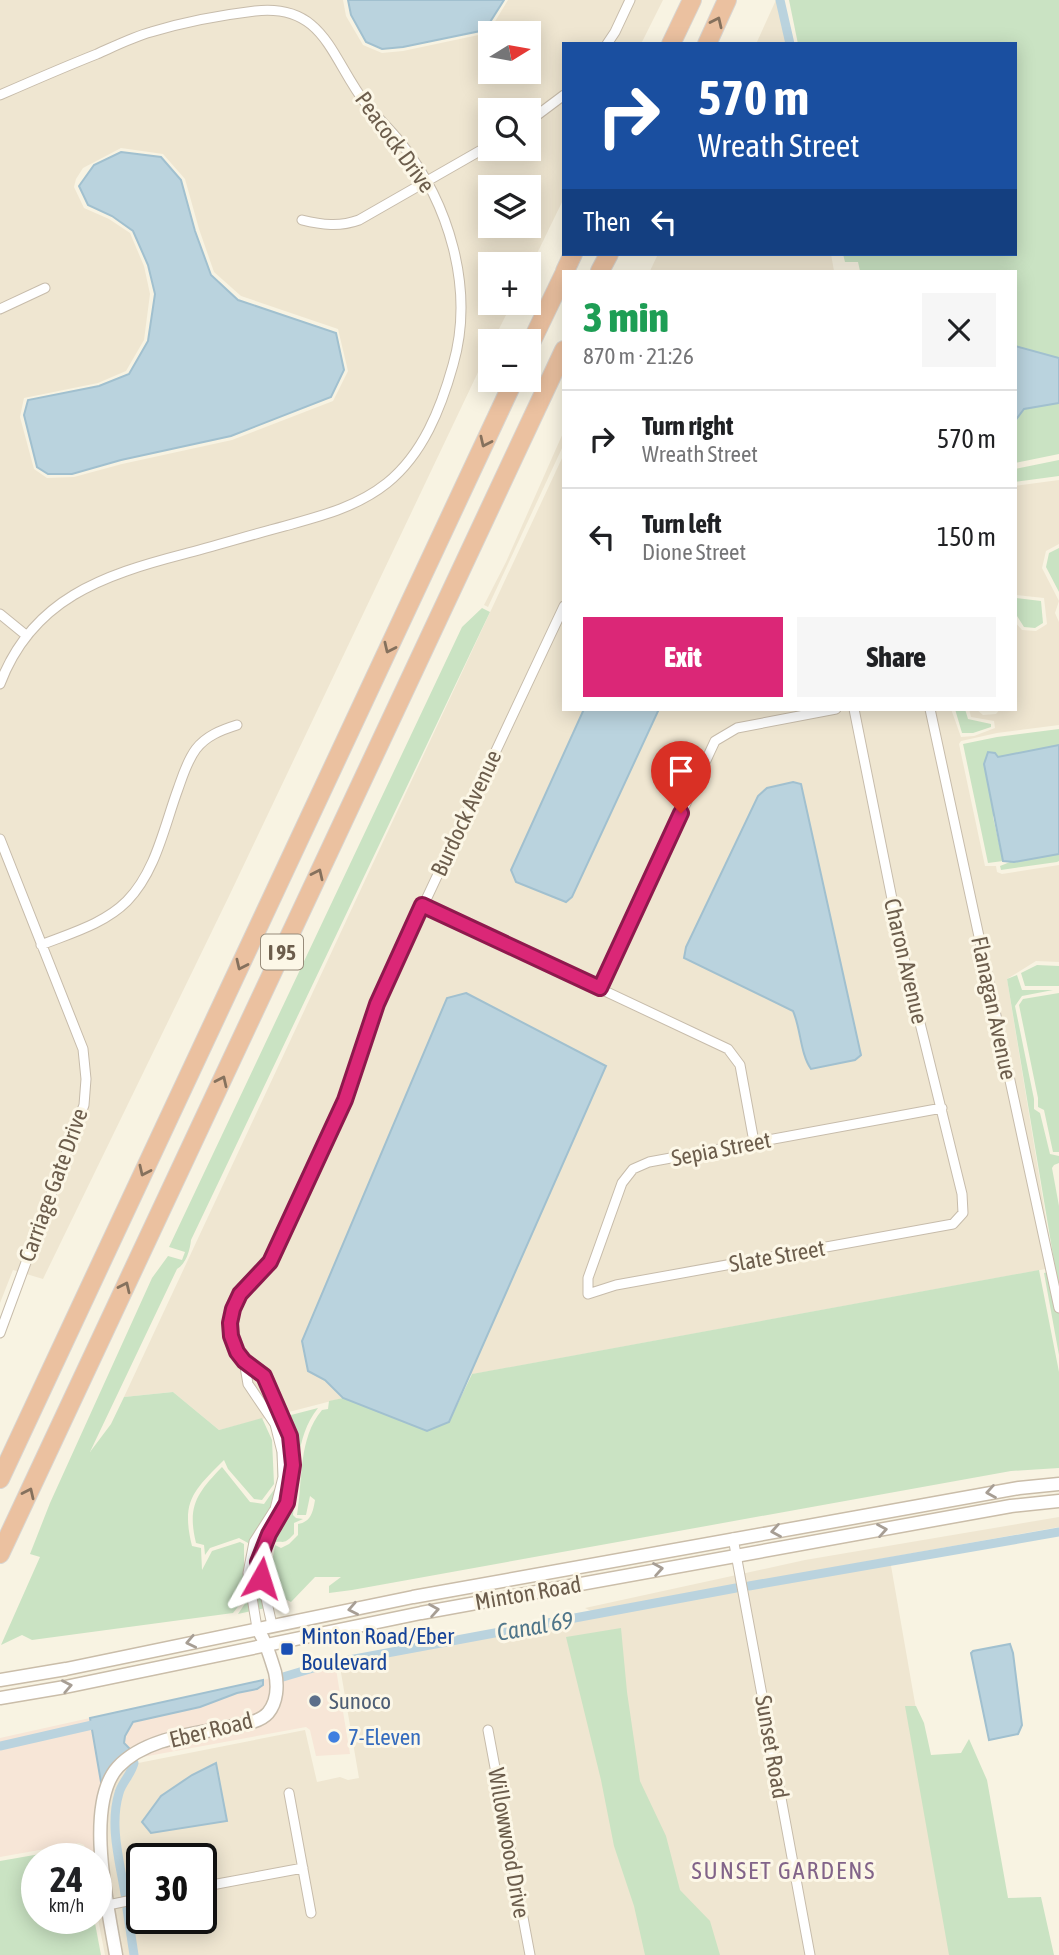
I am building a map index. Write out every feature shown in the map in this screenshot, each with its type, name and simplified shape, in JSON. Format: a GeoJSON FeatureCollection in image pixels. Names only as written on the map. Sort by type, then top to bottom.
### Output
{"type":"FeatureCollection","features":[{"type":"Feature","properties":{"kind":"highway"},"geometry":{"type":"LineString","coordinates":[[672,42],[692,0]]}},
{"type":"Feature","properties":{"kind":"highway"},"geometry":{"type":"LineString","coordinates":[[708,42],[727,0]]}},
{"type":"Feature","properties":{"kind":"highway"},"geometry":{"type":"LineString","coordinates":[[537,329],[562,277]]}},
{"type":"Feature","properties":{"kind":"highway","name":"I 95"},"geometry":{"type":"LineString","coordinates":[[0,1555],[562,354]]}},
{"type":"Feature","properties":{"kind":"highway","name":"I 95"},"geometry":{"type":"LineString","coordinates":[[0,1479],[508,392]]}},
{"type":"Feature","properties":{"kind":"main road","name":"Minton Road"},"geometry":{"type":"LineString","coordinates":[[0,1681],[272,1625],[733,1538],[1019,1488],[1059,1484]]}},
{"type":"Feature","properties":{"kind":"main road","name":"Minton Road"},"geometry":{"type":"LineString","coordinates":[[0,1699],[267,1643],[737,1555],[1011,1506],[1059,1502]]}},
{"type":"Feature","properties":{"kind":"main road","name":"Eber Road"},"geometry":{"type":"LineString","coordinates":[[267,1643],[272,1625]]}},
{"type":"Feature","properties":{"kind":"main road","name":"Eber Road"},"geometry":{"type":"LineString","coordinates":[[100,1843],[104,1795],[118,1768],[140,1751],[180,1737],[250,1723],[268,1714],[277,1690],[276,1678],[267,1643],[257,1628]]}},
{"type":"Feature","properties":{"kind":"main road"},"geometry":{"type":"LineString","coordinates":[[112,1930],[116,1955]]}},
{"type":"Feature","properties":{"kind":"street"},"geometry":{"type":"LineString","coordinates":[[608,42],[630,0]]}},
{"type":"Feature","properties":{"kind":"street","name":"Peacock Drive"},"geometry":{"type":"LineString","coordinates":[[0,95],[155,31],[248,12],[271,9],[290,12],[310,22],[324,36],[365,103],[401,143],[428,182],[444,219],[460,290],[457,353],[444,396],[426,436],[390,481],[351,506],[319,517],[132,567],[108,576],[62,601],[27,636]]}},
{"type":"Feature","properties":{"kind":"street"},"geometry":{"type":"LineString","coordinates":[[541,112],[562,96]]}},
{"type":"Feature","properties":{"kind":"street"},"geometry":{"type":"LineString","coordinates":[[302,220],[346,225],[359,220],[478,152]]}},
{"type":"Feature","properties":{"kind":"street"},"geometry":{"type":"LineString","coordinates":[[0,309],[45,288]]}},
{"type":"Feature","properties":{"kind":"street","name":"Burdock Avenue"},"geometry":{"type":"LineString","coordinates":[[257,1628],[248,1573],[254,1542],[287,1503],[290,1436],[264,1376],[237,1352],[231,1336],[233,1309],[240,1294],[270,1262],[345,1100],[377,1004],[562,610]]}},
{"type":"Feature","properties":{"kind":"street"},"geometry":{"type":"LineString","coordinates":[[0,614],[27,636],[8,663],[0,684]]}},
{"type":"Feature","properties":{"kind":"street"},"geometry":{"type":"LineString","coordinates":[[600,988],[715,741],[737,728],[826,711]]}},
{"type":"Feature","properties":{"kind":"street","name":"Charon Avenue"},"geometry":{"type":"LineString","coordinates":[[854,711],[903,954],[962,1194],[963,1213]]}},
{"type":"Feature","properties":{"kind":"street","name":"Flanagan Avenue"},"geometry":{"type":"LineString","coordinates":[[930,711],[1059,1308]]}},
{"type":"Feature","properties":{"kind":"street"},"geometry":{"type":"LineString","coordinates":[[41,945],[96,923],[125,902],[141,885],[152,863],[186,767],[197,748],[209,737],[237,725]]}},
{"type":"Feature","properties":{"kind":"street","name":"Carriage Gate Drive"},"geometry":{"type":"LineString","coordinates":[[0,839],[83,1049],[86,1079],[84,1105],[0,1333]]}},
{"type":"Feature","properties":{"kind":"street"},"geometry":{"type":"LineString","coordinates":[[422,905],[728,1049],[740,1065],[754,1142]]}},
{"type":"Feature","properties":{"kind":"street","name":"Sepia Street"},"geometry":{"type":"LineString","coordinates":[[588,1294],[588,1278],[592,1266],[622,1183],[633,1169],[649,1162],[942,1108]]}},
{"type":"Feature","properties":{"kind":"street","name":"Slate Street"},"geometry":{"type":"LineString","coordinates":[[588,1294],[616,1285],[953,1224],[963,1213]]}},
{"type":"Feature","properties":{"kind":"street","name":"Burdock Avenue"},"geometry":{"type":"LineString","coordinates":[[244,1361],[248,1384],[273,1421],[288,1465]]}},
{"type":"Feature","properties":{"kind":"street"},"geometry":{"type":"LineString","coordinates":[[253,1394],[270,1387]]}},
{"type":"Feature","properties":{"kind":"street"},"geometry":{"type":"LineString","coordinates":[[273,1421],[282,1414]]}},
{"type":"Feature","properties":{"kind":"street","name":"Burdock Avenue"},"geometry":{"type":"LineString","coordinates":[[265,1532],[258,1562],[272,1625]]}},
{"type":"Feature","properties":{"kind":"street","name":"Sunset Road"},"geometry":{"type":"LineString","coordinates":[[733,1538],[810,1955]]}},
{"type":"Feature","properties":{"kind":"street","name":"Willowwood Drive"},"geometry":{"type":"LineString","coordinates":[[488,1730],[530,1955]]}},
{"type":"Feature","properties":{"kind":"street"},"geometry":{"type":"LineString","coordinates":[[289,1793],[311,1913]]}},
{"type":"Feature","properties":{"kind":"street"},"geometry":{"type":"LineString","coordinates":[[217,1884],[303,1868]]}},
{"type":"Feature","properties":{"kind":"shaded area"},"geometry":{"type":"Polygon","coordinates":[[[0,0],[343,0],[346,16],[363,45],[382,53],[478,35],[478,84],[541,84],[541,21],[495,21],[508,0],[663,0],[642,42],[562,42],[562,202],[538,252],[478,252],[478,315],[506,315],[499,329],[478,329],[478,372],[43,1279],[13,1270],[0,1303],[0,0]],[[121,148],[83,168],[76,179],[74,187],[84,208],[109,219],[130,233],[144,266],[150,294],[144,340],[126,371],[98,383],[24,398],[20,417],[34,469],[47,478],[74,477],[232,440],[333,401],[348,371],[338,329],[241,296],[214,272],[185,179],[163,154],[121,148]]]}},
{"type":"Feature","properties":{"kind":"shaded area"},"geometry":{"type":"Polygon","coordinates":[[[776,0],[779,0],[788,42],[757,42],[776,0]]]}},
{"type":"Feature","properties":{"kind":"shaded area"},"geometry":{"type":"Polygon","coordinates":[[[657,256],[831,256],[834,270],[650,270],[657,256]]]}},
{"type":"Feature","properties":{"kind":"shaded area"},"geometry":{"type":"Polygon","coordinates":[[[562,435],[562,448],[488,607],[484,605],[562,435]]]}},
{"type":"Feature","properties":{"kind":"shaded area"},"geometry":{"type":"Polygon","coordinates":[[[562,458],[562,711],[927,711],[1051,1268],[343,1398],[219,1430],[173,1392],[124,1397],[562,458]]]}},
{"type":"Feature","properties":{"kind":"shaded area"},"geometry":{"type":"Polygon","coordinates":[[[1059,480],[1059,544],[1046,551],[1042,568],[1059,601],[1055,613],[1059,622],[1059,725],[997,733],[961,741],[959,744],[985,866],[996,866],[997,872],[1002,874],[1059,865],[1059,962],[1036,961],[1007,979],[1052,1255],[932,711],[952,711],[961,737],[974,736],[995,728],[994,721],[971,717],[970,711],[978,711],[983,715],[996,714],[998,711],[1017,711],[1017,624],[1022,630],[1036,631],[1047,624],[1044,598],[1017,595],[1017,486],[1059,480]]]}},
{"type":"Feature","properties":{"kind":"shaded area"},"geometry":{"type":"Polygon","coordinates":[[[1059,1517],[1059,1527],[591,1611],[585,1608],[805,1560],[1059,1517]]]}},
{"type":"Feature","properties":{"kind":"shaded area"},"geometry":{"type":"Polygon","coordinates":[[[890,1560],[927,1772],[954,1955],[116,1955],[112,1930],[112,1843],[106,1843],[104,1795],[118,1767],[305,1730],[317,1782],[340,1777],[348,1780],[359,1778],[339,1661],[890,1560]]]}},
{"type":"Feature","properties":{"kind":"shaded area"},"geometry":{"type":"Polygon","coordinates":[[[335,1663],[350,1754],[316,1756],[310,1730],[306,1727],[137,1758],[164,1746],[263,1722],[280,1676],[335,1663]]]}},
{"type":"Feature","properties":{"kind":"shaded area"},"geometry":{"type":"Polygon","coordinates":[[[271,1678],[270,1698],[264,1711],[258,1715],[132,1751],[124,1743],[133,1722],[200,1707],[237,1693],[257,1689],[263,1685],[263,1680],[271,1678]]]}},
{"type":"Feature","properties":{"kind":"shaded area"},"geometry":{"type":"Polygon","coordinates":[[[90,1718],[102,1788],[97,1797],[97,1843],[21,1843],[21,1853],[0,1857],[0,1738],[90,1718]]]}},
{"type":"Feature","properties":{"kind":"shaded area"},"geometry":{"type":"Polygon","coordinates":[[[101,1934],[108,1934],[111,1955],[105,1955],[101,1934]]]}},
{"type":"Feature","properties":{"kind":"green space"},"geometry":{"type":"Polygon","coordinates":[[[789,0],[1059,0],[1059,454],[1017,463],[1017,270],[860,270],[858,262],[845,262],[844,256],[1017,256],[1017,42],[798,42],[789,0]]]}},
{"type":"Feature","properties":{"kind":"green space"},"geometry":{"type":"Polygon","coordinates":[[[1059,460],[1059,476],[1017,482],[1017,469],[1059,460]]]}},
{"type":"Feature","properties":{"kind":"green space"},"geometry":{"type":"Polygon","coordinates":[[[1059,548],[1059,592],[1046,567],[1049,553],[1059,548]]]}},
{"type":"Feature","properties":{"kind":"green space"},"geometry":{"type":"Polygon","coordinates":[[[1017,598],[1041,601],[1043,623],[1035,628],[1024,627],[1017,616],[1017,598]]]}},
{"type":"Feature","properties":{"kind":"green space"},"geometry":{"type":"Polygon","coordinates":[[[482,608],[490,612],[191,1240],[187,1256],[177,1269],[90,1452],[111,1424],[124,1397],[173,1392],[219,1430],[262,1418],[272,1440],[274,1484],[262,1500],[254,1499],[228,1469],[224,1460],[197,1489],[189,1507],[192,1546],[201,1548],[202,1570],[212,1551],[240,1542],[244,1544],[244,1599],[233,1613],[32,1640],[22,1635],[1,1645],[40,1557],[30,1554],[50,1503],[152,1278],[168,1256],[182,1260],[185,1252],[169,1247],[462,627],[482,608]]]}},
{"type":"Feature","properties":{"kind":"green space"},"geometry":{"type":"Polygon","coordinates":[[[956,711],[966,711],[968,719],[991,724],[991,727],[973,733],[962,733],[956,711]]]}},
{"type":"Feature","properties":{"kind":"green space"},"geometry":{"type":"Polygon","coordinates":[[[1059,729],[1059,745],[998,757],[993,817],[1003,861],[988,863],[963,744],[1059,729]]]}},
{"type":"Feature","properties":{"kind":"green space"},"geometry":{"type":"Polygon","coordinates":[[[1059,854],[1057,862],[1001,870],[1000,866],[1010,862],[1059,854]]]}},
{"type":"Feature","properties":{"kind":"green space"},"geometry":{"type":"Polygon","coordinates":[[[1037,965],[1059,966],[1059,986],[1025,986],[1021,973],[1037,965]]]}},
{"type":"Feature","properties":{"kind":"green space"},"geometry":{"type":"Polygon","coordinates":[[[1017,975],[1022,990],[1053,990],[1022,996],[1015,1006],[1034,1109],[1040,1113],[1050,1154],[1059,1156],[1059,1163],[1052,1168],[1059,1206],[1059,1355],[1044,1273],[1053,1271],[1055,1267],[1007,979],[1017,975]]]}},
{"type":"Feature","properties":{"kind":"green space"},"geometry":{"type":"Polygon","coordinates":[[[1059,993],[1059,1152],[1053,1152],[1044,1110],[1038,1107],[1019,1005],[1023,999],[1059,993]]]}},
{"type":"Feature","properties":{"kind":"green space"},"geometry":{"type":"Polygon","coordinates":[[[1039,1270],[1059,1372],[1059,1468],[1011,1471],[352,1590],[329,1593],[329,1586],[341,1577],[315,1577],[291,1602],[277,1595],[271,1569],[275,1545],[281,1548],[289,1544],[298,1535],[298,1524],[309,1519],[312,1512],[315,1500],[310,1496],[306,1515],[297,1515],[305,1446],[314,1421],[322,1410],[328,1409],[329,1401],[343,1398],[363,1405],[449,1422],[472,1374],[1039,1270]]]}},
{"type":"Feature","properties":{"kind":"green space"},"geometry":{"type":"Polygon","coordinates":[[[318,1408],[305,1432],[298,1459],[293,1515],[303,1519],[294,1523],[294,1534],[287,1540],[272,1543],[268,1558],[269,1585],[272,1593],[284,1604],[238,1614],[248,1599],[248,1543],[239,1538],[210,1548],[205,1555],[204,1545],[196,1543],[193,1519],[196,1501],[222,1467],[250,1502],[264,1504],[278,1484],[276,1440],[268,1421],[318,1408]]]}},
{"type":"Feature","properties":{"kind":"green space"},"geometry":{"type":"Polygon","coordinates":[[[621,1628],[640,1781],[666,1836],[680,1890],[710,1921],[720,1955],[645,1955],[634,1906],[614,1846],[601,1780],[566,1637],[621,1628]]]}},
{"type":"Feature","properties":{"kind":"green space"},"geometry":{"type":"Polygon","coordinates":[[[905,1706],[916,1706],[924,1723],[931,1755],[961,1753],[969,1739],[987,1780],[1008,1898],[1041,1897],[1054,1955],[949,1955],[905,1706]]]}},
{"type":"Feature","properties":{"kind":"green space"},"geometry":{"type":"Polygon","coordinates":[[[21,1857],[21,1934],[97,1934],[101,1955],[0,1955],[0,1861],[21,1857]]]}},
{"type":"Feature","properties":{"kind":"water"},"geometry":{"type":"Polygon","coordinates":[[[348,0],[504,0],[491,21],[478,21],[478,31],[403,47],[382,49],[366,42],[351,15],[348,0]]]}},
{"type":"Feature","properties":{"kind":"water"},"geometry":{"type":"Polygon","coordinates":[[[121,152],[161,157],[181,180],[211,275],[238,300],[336,333],[344,370],[331,397],[231,436],[121,460],[72,474],[48,474],[37,467],[24,415],[28,400],[99,386],[129,374],[148,341],[155,294],[148,265],[133,231],[112,216],[88,205],[79,186],[94,165],[121,152]]]}},
{"type":"Feature","properties":{"kind":"water"},"geometry":{"type":"Polygon","coordinates":[[[1017,347],[1059,358],[1059,403],[1024,409],[1017,418],[1017,347]]]}},
{"type":"Feature","properties":{"kind":"water"},"geometry":{"type":"Polygon","coordinates":[[[583,711],[658,711],[572,897],[566,902],[516,882],[511,870],[583,711]]]}},
{"type":"Feature","properties":{"kind":"water"},"geometry":{"type":"Polygon","coordinates":[[[1059,745],[1059,854],[1014,862],[1003,861],[984,764],[988,752],[995,753],[998,757],[1059,745]]]}},
{"type":"Feature","properties":{"kind":"water"},"geometry":{"type":"Polygon","coordinates":[[[793,782],[801,784],[861,1055],[855,1060],[811,1069],[793,1011],[684,958],[686,947],[758,796],[767,788],[793,782]]]}},
{"type":"Feature","properties":{"kind":"water"},"geometry":{"type":"Polygon","coordinates":[[[466,993],[606,1066],[449,1422],[427,1431],[343,1398],[325,1380],[308,1371],[302,1341],[447,998],[466,993]]]}},
{"type":"Feature","properties":{"kind":"water"},"geometry":{"type":"Polygon","coordinates":[[[1010,1644],[1022,1725],[1018,1734],[989,1740],[971,1653],[1010,1644]]]}},
{"type":"Feature","properties":{"kind":"water"},"geometry":{"type":"Polygon","coordinates":[[[263,1680],[263,1685],[257,1689],[237,1693],[200,1707],[133,1722],[124,1743],[132,1751],[102,1788],[90,1718],[263,1680]]]}},
{"type":"Feature","properties":{"kind":"water"},"geometry":{"type":"Polygon","coordinates":[[[216,1763],[227,1821],[151,1833],[142,1822],[161,1796],[216,1763]]]}},
{"type":"Feature","properties":{"kind":"waterway"},"geometry":{"type":"LineString","coordinates":[[780,0],[790,42]]}},
{"type":"Feature","properties":{"kind":"waterway","name":"Canal 69"},"geometry":{"type":"LineString","coordinates":[[749,1586],[1059,1532]]}},
{"type":"Feature","properties":{"kind":"waterway","name":"Canal 69"},"geometry":{"type":"LineString","coordinates":[[333,1663],[736,1588]]}},
{"type":"Feature","properties":{"kind":"waterway","name":"Canal 69"},"geometry":{"type":"LineString","coordinates":[[283,1677],[320,1666]]}},
{"type":"Feature","properties":{"kind":"waterway","name":"Canal 69"},"geometry":{"type":"LineString","coordinates":[[0,1746],[101,1723]]}},
{"type":"Feature","properties":{"kind":"waterway"},"geometry":{"type":"LineString","coordinates":[[125,1894],[116,1844],[115,1818],[119,1793],[134,1763]]}},
{"type":"Feature","properties":{"kind":"waterway"},"geometry":{"type":"LineString","coordinates":[[131,1934],[134,1955]]}},
{"type":"Feature","properties":{"kind":"place","name":"Minton Road/Eber Boulevard"},"geometry":{"type":"Point","coordinates":[287,1649]}},
{"type":"Feature","properties":{"kind":"place","name":"Sunoco"},"geometry":{"type":"Point","coordinates":[315,1701]}},
{"type":"Feature","properties":{"kind":"place","name":"7-Eleven"},"geometry":{"type":"Point","coordinates":[334,1737]}},
{"type":"Feature","properties":{"kind":"district","name":"SUNSET GARDENS"},"geometry":{"type":"Point","coordinates":[784,1870]}},
{"type":"Feature","properties":{"kind":"route"},"geometry":{"type":"LineString","coordinates":[[261,1578],[258,1562],[269,1534],[287,1503],[293,1465],[290,1436],[264,1376],[237,1352],[231,1336],[233,1309],[240,1294],[270,1262],[345,1100],[377,1004],[422,905],[600,988],[681,813]]}}]}
